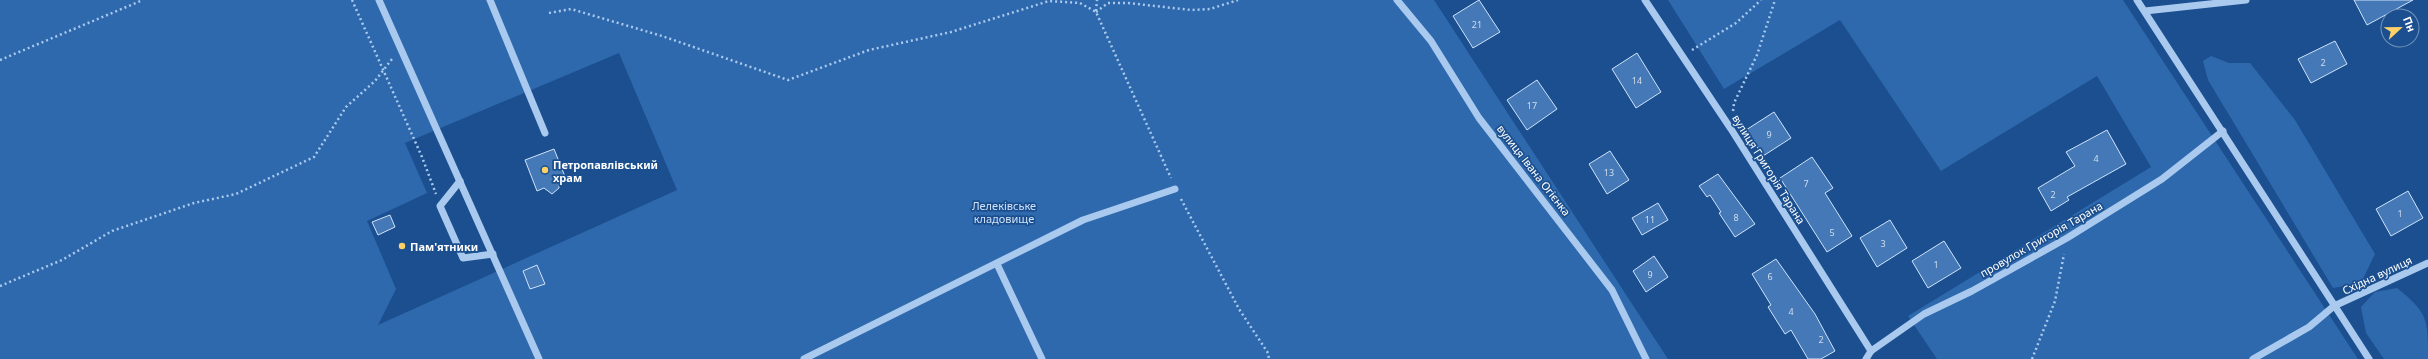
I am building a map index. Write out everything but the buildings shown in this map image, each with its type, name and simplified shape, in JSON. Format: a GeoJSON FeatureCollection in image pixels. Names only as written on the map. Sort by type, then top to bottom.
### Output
{"type":"FeatureCollection","features":[{"type":"Feature","properties":{"kind":"street"},"geometry":{"type":"LineString","coordinates":[[380,0],[539,359]]}},
{"type":"Feature","properties":{"kind":"street"},"geometry":{"type":"LineString","coordinates":[[490,0],[545,133]]}},
{"type":"Feature","properties":{"kind":"street","name":"вулиця Івана Огієнка"},"geometry":{"type":"LineString","coordinates":[[1396,0],[1431,41],[1479,118],[1612,290],[1646,359]]}},
{"type":"Feature","properties":{"kind":"street","name":"вулиця Григорія Тарана"},"geometry":{"type":"LineString","coordinates":[[1645,0],[1731,129],[1871,352]]}},
{"type":"Feature","properties":{"kind":"street"},"geometry":{"type":"LineString","coordinates":[[2138,0],[2369,359]]}},
{"type":"Feature","properties":{"kind":"street"},"geometry":{"type":"LineString","coordinates":[[2145,11],[2246,0]]}},
{"type":"Feature","properties":{"kind":"street","name":"провулок Григорія Тарана"},"geometry":{"type":"LineString","coordinates":[[1866,359],[1871,352],[1924,314],[1972,291],[2067,238],[2162,179],[2223,131]]}},
{"type":"Feature","properties":{"kind":"street"},"geometry":{"type":"LineString","coordinates":[[460,181],[440,206],[463,258],[493,254]]}},
{"type":"Feature","properties":{"kind":"street"},"geometry":{"type":"LineString","coordinates":[[804,359],[1083,220],[1176,189]]}},
{"type":"Feature","properties":{"kind":"street","name":"Східна вулиця"},"geometry":{"type":"LineString","coordinates":[[2254,359],[2309,327],[2334,306],[2428,263]]}},
{"type":"Feature","properties":{"kind":"street"},"geometry":{"type":"LineString","coordinates":[[997,264],[1042,359]]}},
{"type":"Feature","properties":{"kind":"path"},"geometry":{"type":"LineString","coordinates":[[0,60],[143,0]]}},
{"type":"Feature","properties":{"kind":"path"},"geometry":{"type":"LineString","coordinates":[[352,0],[422,157],[440,206]]}},
{"type":"Feature","properties":{"kind":"path"},"geometry":{"type":"LineString","coordinates":[[1097,0],[1096,12],[1176,189],[1239,309],[1268,353],[1269,359]]}},
{"type":"Feature","properties":{"kind":"path"},"geometry":{"type":"LineString","coordinates":[[1096,12],[1108,3],[1197,10],[1210,9],[1238,0]]}},
{"type":"Feature","properties":{"kind":"path"},"geometry":{"type":"LineString","coordinates":[[1682,56],[1736,23],[1761,0]]}},
{"type":"Feature","properties":{"kind":"path"},"geometry":{"type":"LineString","coordinates":[[1731,129],[1734,103],[1757,55],[1775,0]]}},
{"type":"Feature","properties":{"kind":"path"},"geometry":{"type":"LineString","coordinates":[[549,12],[571,9],[662,36],[788,80],[869,50],[951,32],[1049,1],[1080,3],[1096,12]]}},
{"type":"Feature","properties":{"kind":"path"},"geometry":{"type":"LineString","coordinates":[[0,286],[62,260],[112,231],[194,203],[236,194],[314,157],[346,107],[384,70],[401,48]]}},
{"type":"Feature","properties":{"kind":"path"},"geometry":{"type":"LineString","coordinates":[[2032,359],[2055,301],[2067,238]]}},
{"type":"Feature","properties":{"kind":"green space","name":"Лелеківське кладовище"},"geometry":{"type":"Polygon","coordinates":[[[0,0],[1434,0],[1668,359],[0,359],[0,0]],[[619,53],[405,143],[427,193],[367,221],[396,289],[378,325],[677,190],[619,53]]]}},
{"type":"Feature","properties":{"kind":"green space"},"geometry":{"type":"Polygon","coordinates":[[[1668,0],[2123,0],[2358,359],[1937,359],[1908,316],[2151,167],[2097,76],[1941,171],[1840,20],[1724,89],[1668,0]]]}},
{"type":"Feature","properties":{"kind":"green space"},"geometry":{"type":"Polygon","coordinates":[[[2211,56],[2229,63],[2250,63],[2295,120],[2375,254],[2361,283],[2333,288],[2208,80],[2203,61],[2211,56]]]}},
{"type":"Feature","properties":{"kind":"green space"},"geometry":{"type":"Polygon","coordinates":[[[2397,288],[2415,304],[2424,318],[2428,335],[2428,359],[2384,359],[2366,333],[2361,307],[2375,292],[2397,288]]]}},
{"type":"Feature","properties":{"kind":"place","name":"Петропавлівський храм"},"geometry":{"type":"Point","coordinates":[545,170]}},
{"type":"Feature","properties":{"kind":"place","name":"Пам'ятники"},"geometry":{"type":"Point","coordinates":[402,246]}}]}
